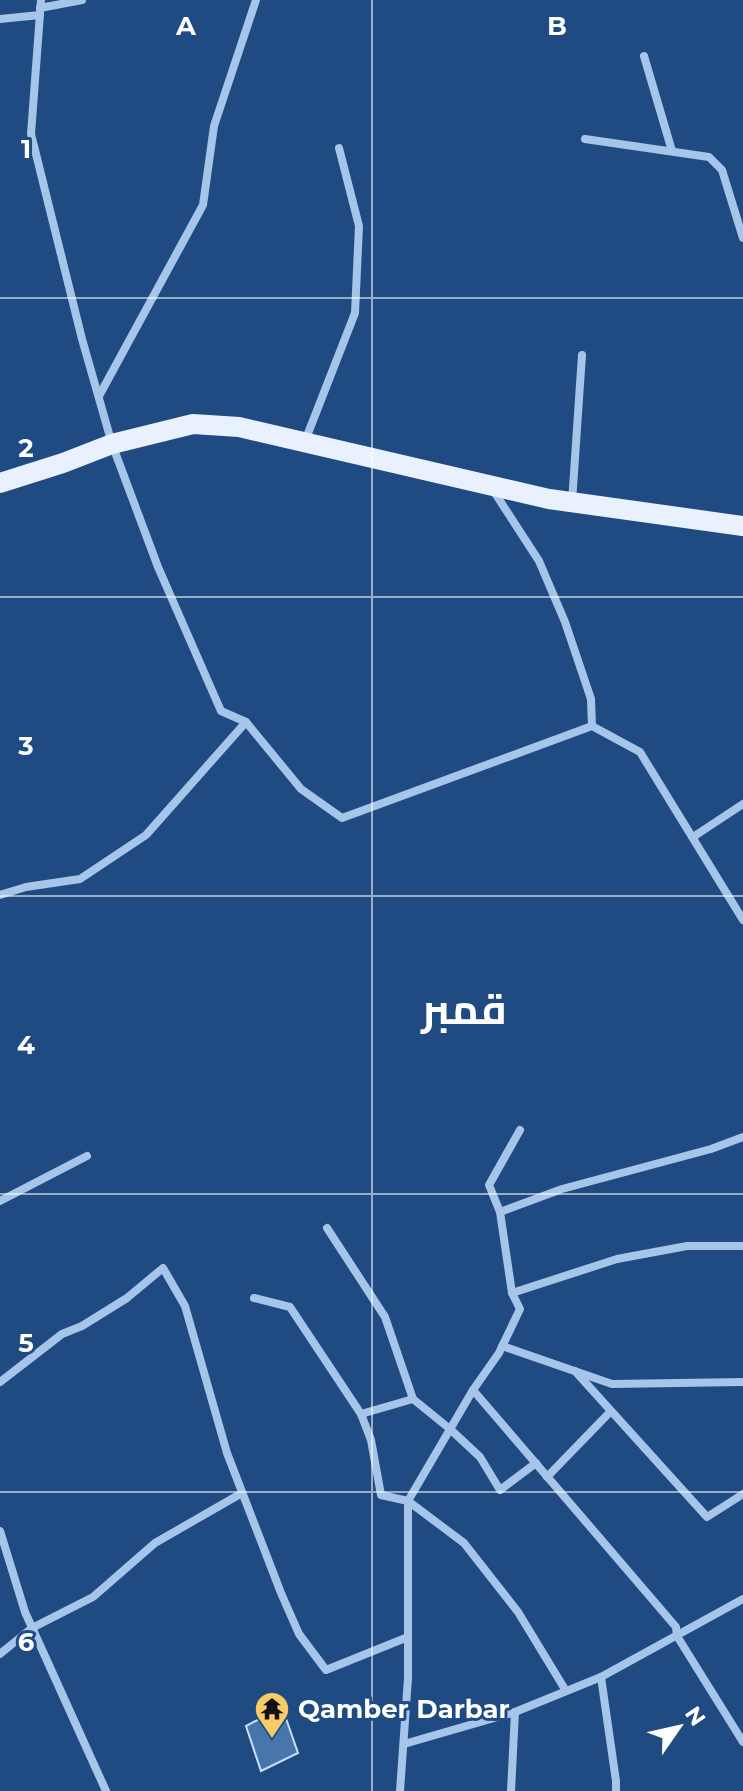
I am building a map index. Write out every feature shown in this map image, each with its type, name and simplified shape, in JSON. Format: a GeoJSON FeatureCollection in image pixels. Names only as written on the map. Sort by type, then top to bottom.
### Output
{"type":"FeatureCollection","features":[{"type":"Feature","properties":{"kind":"main road"},"geometry":{"type":"LineString","coordinates":[[0,483],[112,444],[193,424],[239,427],[549,499],[743,526]]}},
{"type":"Feature","properties":{"kind":"street"},"geometry":{"type":"LineString","coordinates":[[0,19],[82,0]]}},
{"type":"Feature","properties":{"kind":"street"},"geometry":{"type":"LineString","coordinates":[[99,396],[203,205],[214,126],[256,0]]}},
{"type":"Feature","properties":{"kind":"street"},"geometry":{"type":"LineString","coordinates":[[40,8],[31,134],[78,325],[112,444],[158,567],[221,711],[246,722],[301,789],[342,818],[592,726],[640,752],[743,920]]}},
{"type":"Feature","properties":{"kind":"street"},"geometry":{"type":"LineString","coordinates":[[644,56],[672,151]]}},
{"type":"Feature","properties":{"kind":"street"},"geometry":{"type":"LineString","coordinates":[[585,139],[709,157],[722,170],[743,238]]}},
{"type":"Feature","properties":{"kind":"street"},"geometry":{"type":"LineString","coordinates":[[305,442],[355,313],[359,226],[339,148]]}},
{"type":"Feature","properties":{"kind":"street"},"geometry":{"type":"LineString","coordinates":[[572,502],[582,355]]}},
{"type":"Feature","properties":{"kind":"street"},"geometry":{"type":"LineString","coordinates":[[489,484],[539,561],[565,622],[591,699],[592,726]]}},
{"type":"Feature","properties":{"kind":"street"},"geometry":{"type":"LineString","coordinates":[[0,895],[26,887],[80,879],[146,835],[246,722]]}},
{"type":"Feature","properties":{"kind":"street"},"geometry":{"type":"LineString","coordinates":[[693,837],[743,804]]}},
{"type":"Feature","properties":{"kind":"street"},"geometry":{"type":"LineString","coordinates":[[400,1791],[408,1678],[408,1501],[502,1346],[520,1309],[512,1293],[500,1212],[489,1185],[520,1130]]}},
{"type":"Feature","properties":{"kind":"street"},"geometry":{"type":"LineString","coordinates":[[500,1212],[562,1189],[711,1149],[743,1137]]}},
{"type":"Feature","properties":{"kind":"street"},"geometry":{"type":"LineString","coordinates":[[0,1201],[87,1156]]}},
{"type":"Feature","properties":{"kind":"street"},"geometry":{"type":"LineString","coordinates":[[327,1228],[385,1317],[413,1399],[480,1457],[500,1490],[536,1463]]}},
{"type":"Feature","properties":{"kind":"street"},"geometry":{"type":"LineString","coordinates":[[512,1293],[617,1259],[687,1246],[743,1246]]}},
{"type":"Feature","properties":{"kind":"street"},"geometry":{"type":"LineString","coordinates":[[0,1382],[62,1334],[82,1326],[127,1298],[163,1268],[185,1306],[227,1453],[299,1634],[326,1670],[408,1637]]}},
{"type":"Feature","properties":{"kind":"street"},"geometry":{"type":"LineString","coordinates":[[254,1298],[290,1307],[361,1414],[371,1440],[381,1495],[408,1501],[464,1543],[518,1612],[566,1691]]}},
{"type":"Feature","properties":{"kind":"street"},"geometry":{"type":"LineString","coordinates":[[502,1346],[612,1384],[743,1382]]}},
{"type":"Feature","properties":{"kind":"street"},"geometry":{"type":"LineString","coordinates":[[574,1370],[707,1517],[743,1494]]}},
{"type":"Feature","properties":{"kind":"street"},"geometry":{"type":"LineString","coordinates":[[473,1390],[676,1627],[677,1636],[743,1742]]}},
{"type":"Feature","properties":{"kind":"street"},"geometry":{"type":"LineString","coordinates":[[361,1414],[413,1399]]}},
{"type":"Feature","properties":{"kind":"street"},"geometry":{"type":"LineString","coordinates":[[547,1477],[611,1411]]}},
{"type":"Feature","properties":{"kind":"street"},"geometry":{"type":"LineString","coordinates":[[0,1654],[32,1628],[93,1597],[155,1543],[242,1493]]}},
{"type":"Feature","properties":{"kind":"street"},"geometry":{"type":"LineString","coordinates":[[0,1531],[25,1612],[106,1791]]}},
{"type":"Feature","properties":{"kind":"street"},"geometry":{"type":"LineString","coordinates":[[404,1744],[515,1712],[601,1677],[743,1599]]}},
{"type":"Feature","properties":{"kind":"street"},"geometry":{"type":"LineString","coordinates":[[601,1677],[616,1791]]}},
{"type":"Feature","properties":{"kind":"street"},"geometry":{"type":"LineString","coordinates":[[511,1791],[515,1712]]}},
{"type":"Feature","properties":{"kind":"building","name":"Qamber Darbar"},"geometry":{"type":"Polygon","coordinates":[[[282,1707],[298,1753],[261,1771],[246,1726],[282,1707]]]}},
{"type":"Feature","properties":{"kind":"place","name":"Qamber Darbar"},"geometry":{"type":"Point","coordinates":[272,1740]}},
{"type":"Feature","properties":{"kind":"district","name":"قمبر"},"geometry":{"type":"Point","coordinates":[464,1009]}}]}
